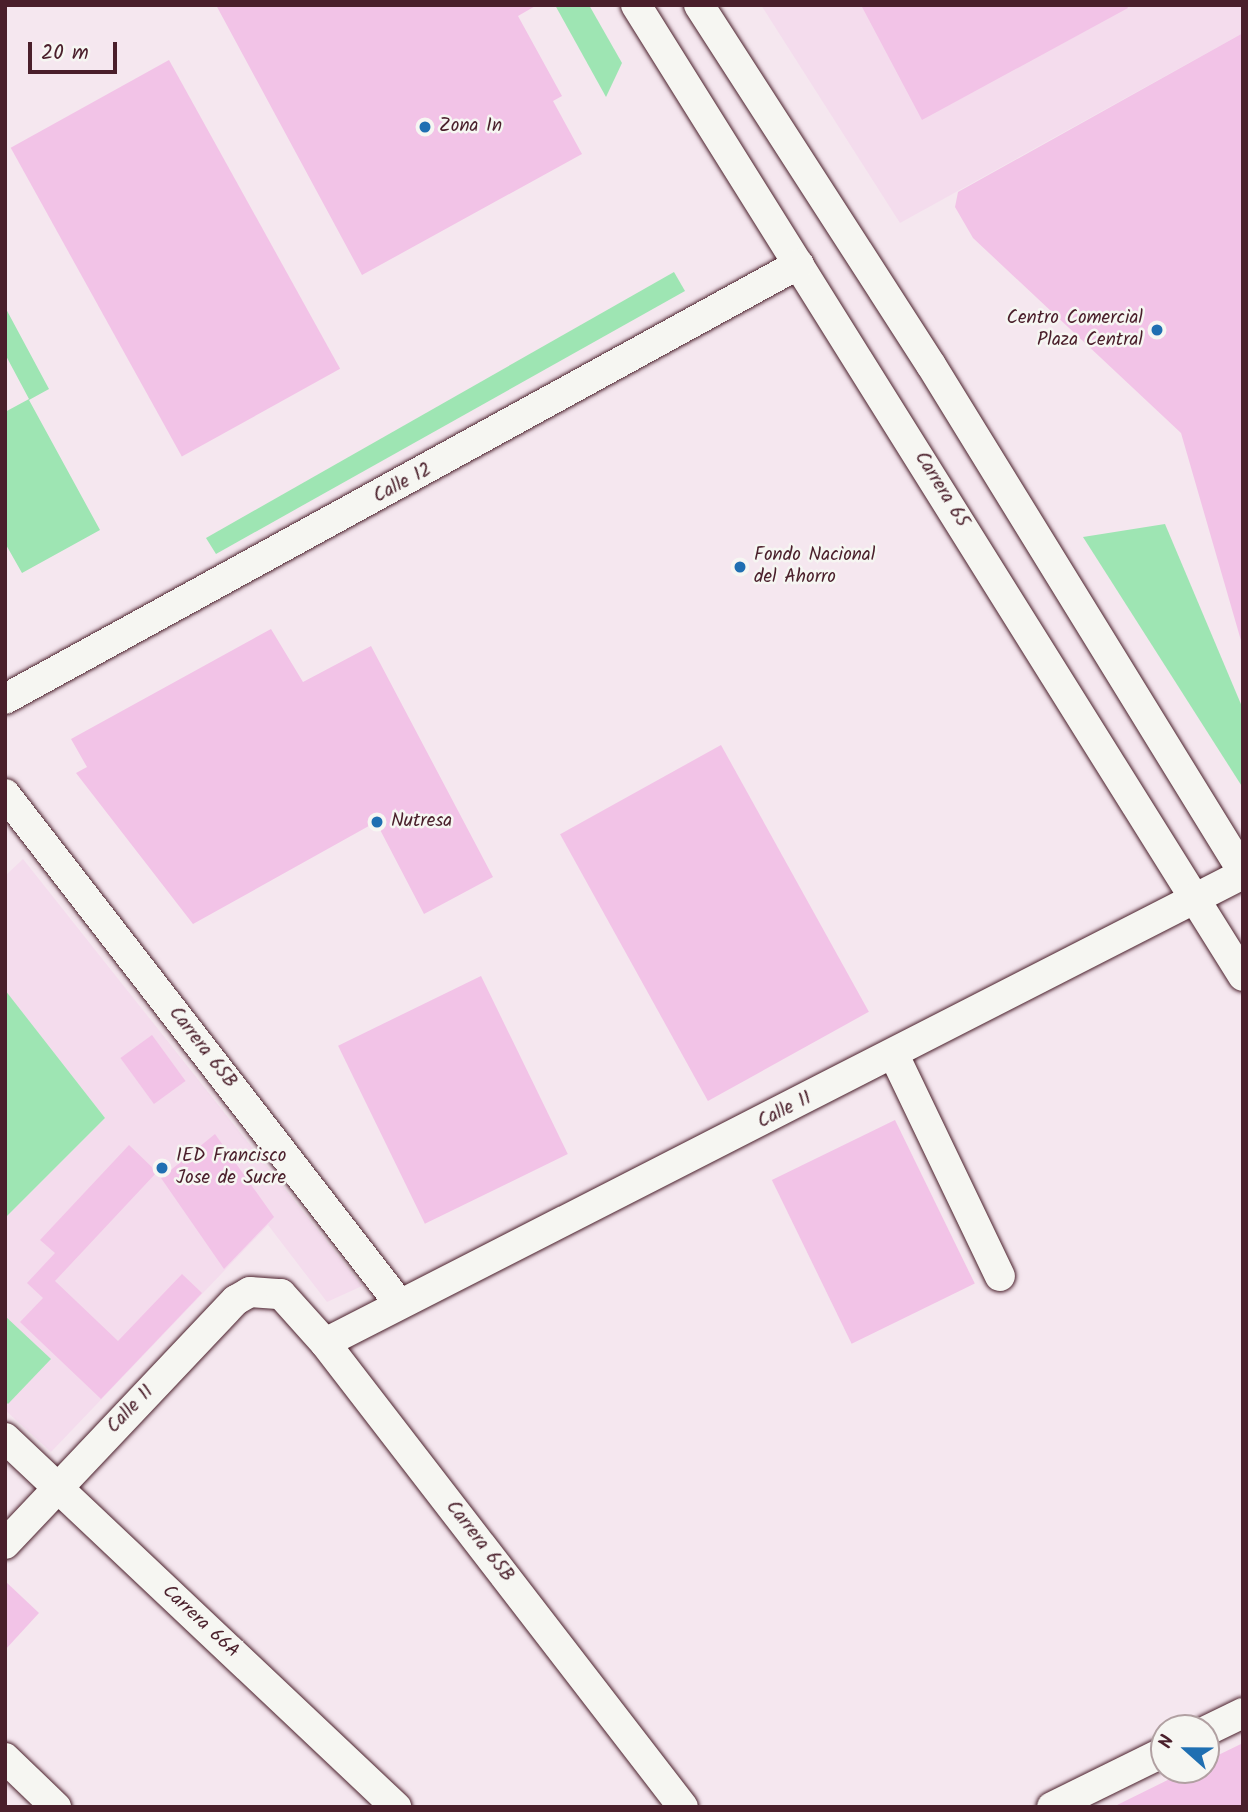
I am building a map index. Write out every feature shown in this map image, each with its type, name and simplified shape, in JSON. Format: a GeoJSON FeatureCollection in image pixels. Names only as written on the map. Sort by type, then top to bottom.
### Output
{"type":"FeatureCollection","features":[{"type":"Feature","properties":{"kind":"street","name":"Carrera 65"},"geometry":{"type":"LineString","coordinates":[[636,5],[1243,976]]}},
{"type":"Feature","properties":{"kind":"street"},"geometry":{"type":"LineString","coordinates":[[699,5],[931,365],[1243,873]]}},
{"type":"Feature","properties":{"kind":"street","name":"Calle 12"},"geometry":{"type":"LineString","coordinates":[[5,699],[799,264]]}},
{"type":"Feature","properties":{"kind":"street","name":"Carrera 65B"},"geometry":{"type":"LineString","coordinates":[[10,812],[398,1302]]}},
{"type":"Feature","properties":{"kind":"street","name":"Calle 11"},"geometry":{"type":"LineString","coordinates":[[325,1343],[398,1302],[1196,901],[1243,873]]}},
{"type":"Feature","properties":{"kind":"street"},"geometry":{"type":"LineString","coordinates":[[894,1055],[1000,1276]]}},
{"type":"Feature","properties":{"kind":"street","name":"Calle 11"},"geometry":{"type":"LineString","coordinates":[[5,1544],[236,1300],[265,1290]]}},
{"type":"Feature","properties":{"kind":"street","name":"Carrera 65B"},"geometry":{"type":"LineString","coordinates":[[265,1290],[293,1303],[683,1807]]}},
{"type":"Feature","properties":{"kind":"street","name":"Carrera 66A"},"geometry":{"type":"LineString","coordinates":[[5,1438],[396,1807]]}},
{"type":"Feature","properties":{"kind":"street"},"geometry":{"type":"LineString","coordinates":[[1220,1724],[1243,1713]]}},
{"type":"Feature","properties":{"kind":"street"},"geometry":{"type":"LineString","coordinates":[[5,1758],[56,1807]]}},
{"type":"Feature","properties":{"kind":"street"},"geometry":{"type":"LineString","coordinates":[[1052,1807],[1150,1759]]}},
{"type":"Feature","properties":{"kind":"shaded area"},"geometry":{"type":"Polygon","coordinates":[[[761,5],[1243,5],[1243,33],[900,223],[761,5]]]}},
{"type":"Feature","properties":{"kind":"shaded area","name":"IED Francisco Jose de Sucre"},"geometry":{"type":"Polygon","coordinates":[[[23,859],[362,1286],[327,1302],[268,1225],[51,1452],[5,1410],[5,1218],[105,1118],[5,990],[5,876],[23,859]]]}},
{"type":"Feature","properties":{"kind":"green space"},"geometry":{"type":"Polygon","coordinates":[[[555,5],[589,5],[622,63],[606,97],[555,5]]]}},
{"type":"Feature","properties":{"kind":"green space"},"geometry":{"type":"Polygon","coordinates":[[[674,272],[685,291],[216,554],[206,538],[674,272]]]}},
{"type":"Feature","properties":{"kind":"green space"},"geometry":{"type":"Polygon","coordinates":[[[5,307],[49,389],[29,400],[100,530],[22,573],[5,543],[5,412],[29,399],[5,354],[5,307]]]}},
{"type":"Feature","properties":{"kind":"green space"},"geometry":{"type":"Polygon","coordinates":[[[1165,524],[1243,709],[1243,788],[1083,537],[1165,524]]]}},
{"type":"Feature","properties":{"kind":"green space"},"geometry":{"type":"Polygon","coordinates":[[[5,990],[105,1118],[5,1218],[5,990]]]}},
{"type":"Feature","properties":{"kind":"green space"},"geometry":{"type":"Polygon","coordinates":[[[5,1316],[51,1359],[8,1404],[5,1401],[5,1316]]]}},
{"type":"Feature","properties":{"kind":"building","name":"Zona In"},"geometry":{"type":"Polygon","coordinates":[[[216,5],[537,5],[518,16],[562,96],[553,101],[582,154],[362,275],[216,5]]]}},
{"type":"Feature","properties":{"kind":"building"},"geometry":{"type":"Polygon","coordinates":[[[861,5],[1126,5],[1128,8],[922,120],[861,5]]]}},
{"type":"Feature","properties":{"kind":"building","name":"Centro Comercial Plaza Central"},"geometry":{"type":"Polygon","coordinates":[[[1243,33],[1242,644],[1181,433],[973,238],[955,207],[958,192],[1243,33]]]}},
{"type":"Feature","properties":{"kind":"building"},"geometry":{"type":"Polygon","coordinates":[[[169,60],[340,369],[182,456],[11,148],[169,60]]]}},
{"type":"Feature","properties":{"kind":"building"},"geometry":{"type":"Polygon","coordinates":[[[271,629],[303,682],[371,646],[493,877],[424,914],[376,822],[193,924],[76,773],[87,767],[71,739],[271,629]]]}},
{"type":"Feature","properties":{"kind":"building"},"geometry":{"type":"Polygon","coordinates":[[[721,745],[869,1012],[708,1101],[560,834],[721,745]]]}},
{"type":"Feature","properties":{"kind":"building"},"geometry":{"type":"Polygon","coordinates":[[[481,976],[568,1154],[425,1224],[338,1046],[481,976]]]}},
{"type":"Feature","properties":{"kind":"building"},"geometry":{"type":"Polygon","coordinates":[[[152,1035],[186,1081],[154,1104],[120,1058],[152,1035]]]}},
{"type":"Feature","properties":{"kind":"building"},"geometry":{"type":"Polygon","coordinates":[[[895,1120],[975,1284],[852,1344],[772,1180],[895,1120]]]}},
{"type":"Feature","properties":{"kind":"building"},"geometry":{"type":"Polygon","coordinates":[[[215,1134],[274,1217],[224,1269],[161,1178],[215,1134]]]}},
{"type":"Feature","properties":{"kind":"building"},"geometry":{"type":"Polygon","coordinates":[[[129,1145],[157,1172],[55,1281],[118,1341],[182,1274],[202,1293],[101,1399],[20,1322],[43,1298],[27,1283],[55,1253],[40,1240],[129,1145]]]}},
{"type":"Feature","properties":{"kind":"building"},"geometry":{"type":"Polygon","coordinates":[[[5,1581],[39,1613],[5,1650],[5,1581]]]}},
{"type":"Feature","properties":{"kind":"building"},"geometry":{"type":"Polygon","coordinates":[[[1243,1743],[1243,1807],[1113,1807],[1160,1784],[1220,1784],[1220,1754],[1243,1743]]]}},
{"type":"Feature","properties":{"kind":"place","name":"Zona In"},"geometry":{"type":"Point","coordinates":[425,127]}},
{"type":"Feature","properties":{"kind":"place","name":"Centro Comercial Plaza Central"},"geometry":{"type":"Point","coordinates":[1157,330]}},
{"type":"Feature","properties":{"kind":"place","name":"Fondo Nacional del Ahorro"},"geometry":{"type":"Point","coordinates":[740,567]}},
{"type":"Feature","properties":{"kind":"place","name":"Nutresa"},"geometry":{"type":"Point","coordinates":[377,822]}},
{"type":"Feature","properties":{"kind":"place","name":"IED Francisco Jose de Sucre"},"geometry":{"type":"Point","coordinates":[162,1168]}}]}
